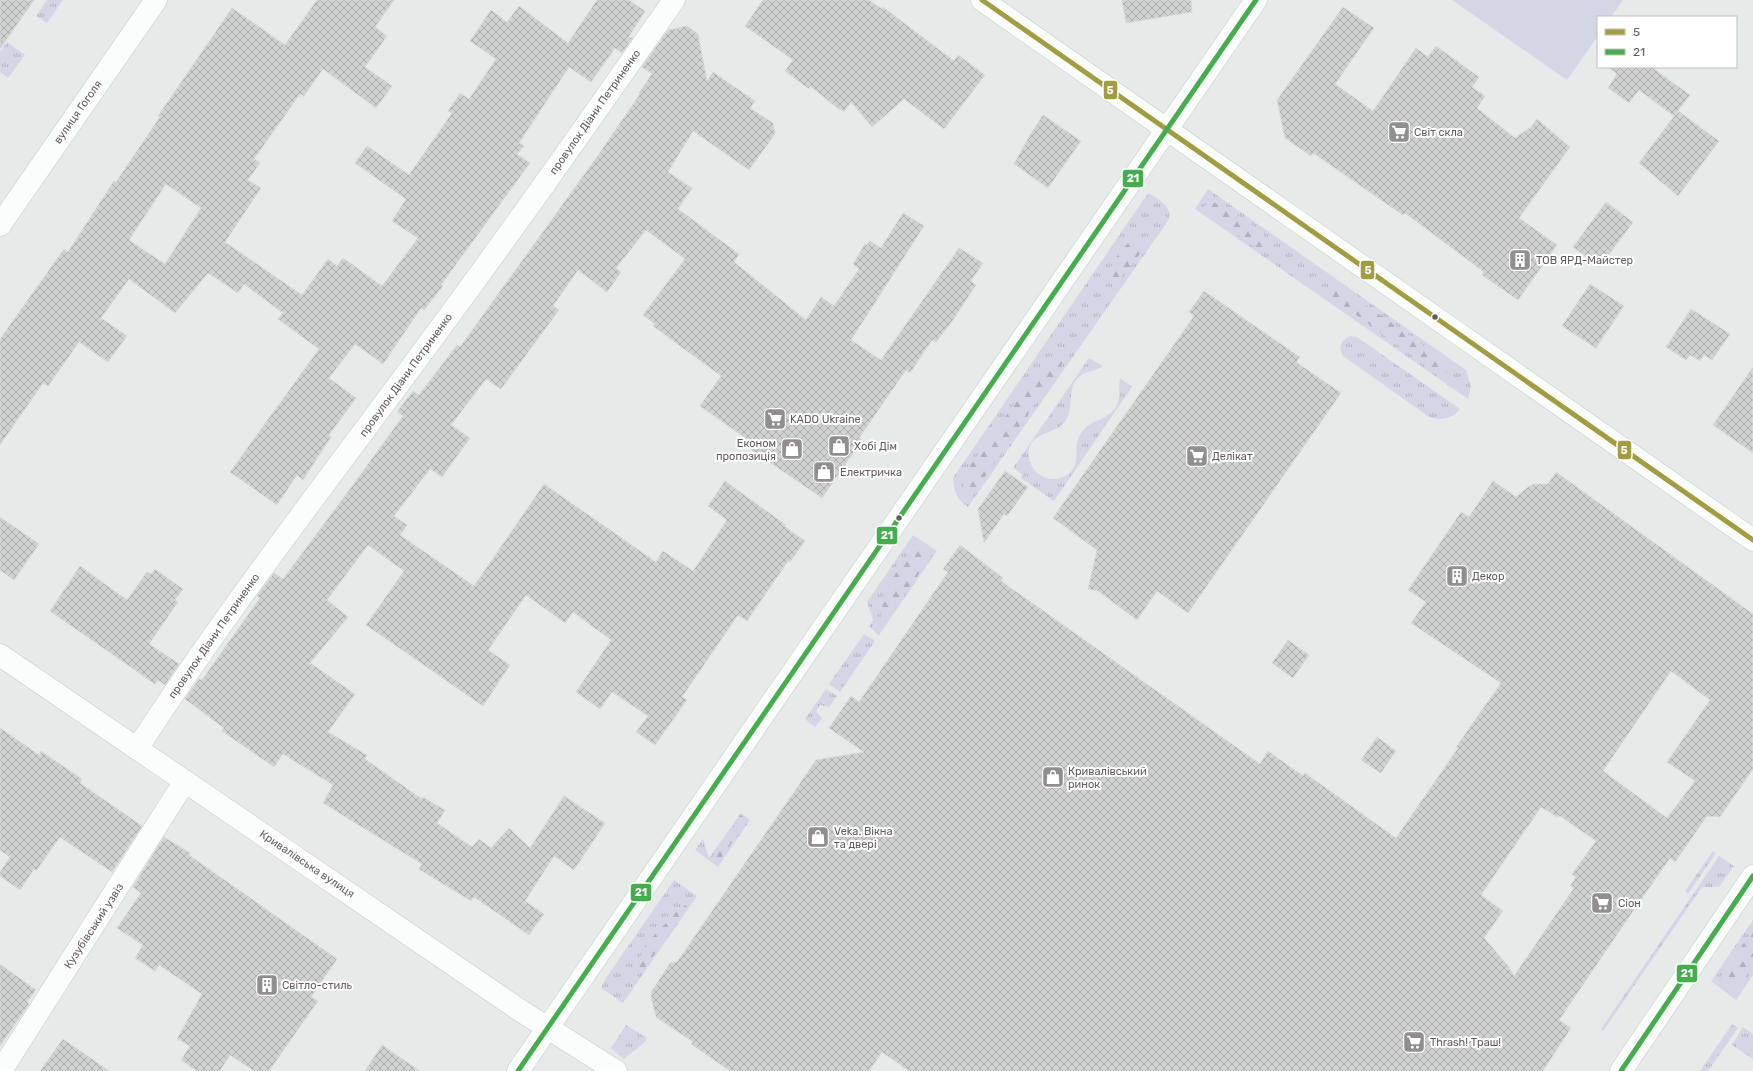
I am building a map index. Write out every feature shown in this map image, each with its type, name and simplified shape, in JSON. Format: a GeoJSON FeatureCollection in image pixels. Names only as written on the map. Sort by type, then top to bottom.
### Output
{"type":"FeatureCollection","features":[{"type":"Feature","properties":{"kind":"main road","name":"вулиця Гоголя"},"geometry":{"type":"LineString","coordinates":[[0,225],[156,0]]}},
{"type":"Feature","properties":{"kind":"main road","name":"провулок Діани Петриненко"},"geometry":{"type":"LineString","coordinates":[[137,749],[176,688],[223,622],[449,317],[674,0]]}},
{"type":"Feature","properties":{"kind":"main road"},"geometry":{"type":"LineString","coordinates":[[982,0],[1167,128],[1753,540]]}},
{"type":"Feature","properties":{"kind":"main road"},"geometry":{"type":"LineString","coordinates":[[518,1071],[1256,0]]}},
{"type":"Feature","properties":{"kind":"main road","name":"Кривалівська вулиця"},"geometry":{"type":"LineString","coordinates":[[0,654],[547,1028],[616,1071]]}},
{"type":"Feature","properties":{"kind":"main road","name":"Кузубівський узвіз"},"geometry":{"type":"LineString","coordinates":[[1,1071],[185,781]]}},
{"type":"Feature","properties":{"kind":"main road"},"geometry":{"type":"LineString","coordinates":[[1621,1071],[1753,876]]}},
{"type":"Feature","properties":{"kind":"green space"},"geometry":{"type":"Polygon","coordinates":[[[47,0],[63,0],[47,23],[36,16],[47,0]]]}},
{"type":"Feature","properties":{"kind":"green space"},"geometry":{"type":"Polygon","coordinates":[[[1452,0],[1623,0],[1612,16],[1597,16],[1597,37],[1567,80],[1452,0]]]}},
{"type":"Feature","properties":{"kind":"green space"},"geometry":{"type":"Polygon","coordinates":[[[7,42],[25,55],[8,78],[0,72],[0,52],[7,42]]]}},
{"type":"Feature","properties":{"kind":"green space"},"geometry":{"type":"Polygon","coordinates":[[[1208,189],[1466,370],[1471,386],[1468,399],[1195,209],[1208,189]]]}},
{"type":"Feature","properties":{"kind":"green space"},"geometry":{"type":"Polygon","coordinates":[[[1149,193],[1161,201],[1167,208],[1169,212],[1168,221],[968,507],[958,498],[954,487],[953,478],[1149,193]]]}},
{"type":"Feature","properties":{"kind":"green space"},"geometry":{"type":"Polygon","coordinates":[[[1211,201],[1235,214],[1260,232],[1270,245],[1267,251],[1264,252],[1258,249],[1220,222],[1204,206],[1211,201]]]}},
{"type":"Feature","properties":{"kind":"green space"},"geometry":{"type":"Polygon","coordinates":[[[1138,237],[1145,241],[1144,249],[1117,282],[1109,278],[1108,272],[1120,252],[1128,243],[1138,237]]]}},
{"type":"Feature","properties":{"kind":"green space"},"geometry":{"type":"Polygon","coordinates":[[[1336,291],[1366,306],[1447,362],[1450,366],[1447,372],[1441,373],[1420,361],[1334,299],[1331,295],[1336,291]]]}},
{"type":"Feature","properties":{"kind":"green space"},"geometry":{"type":"Polygon","coordinates":[[[1351,336],[1357,337],[1460,409],[1450,417],[1438,419],[1429,417],[1343,356],[1340,350],[1341,344],[1345,339],[1351,336]]]}},
{"type":"Feature","properties":{"kind":"green space"},"geometry":{"type":"Polygon","coordinates":[[[1073,341],[1075,343],[1069,354],[969,500],[967,500],[963,487],[965,475],[969,467],[1026,388],[1064,346],[1073,341]]]}},
{"type":"Feature","properties":{"kind":"green space"},"geometry":{"type":"Polygon","coordinates":[[[1089,358],[1103,366],[1080,376],[1075,381],[1068,417],[1064,423],[1040,436],[1030,445],[1028,452],[1030,461],[1033,469],[1039,474],[1047,478],[1056,479],[1064,477],[1072,471],[1076,462],[1077,442],[1083,431],[1087,426],[1104,418],[1117,405],[1119,398],[1120,378],[1132,387],[1054,501],[1021,478],[1023,475],[1013,468],[1089,358]]]}},
{"type":"Feature","properties":{"kind":"green space"},"geometry":{"type":"Polygon","coordinates":[[[913,535],[937,551],[879,635],[869,627],[873,620],[867,602],[913,535]]]}},
{"type":"Feature","properties":{"kind":"green space"},"geometry":{"type":"Polygon","coordinates":[[[916,540],[933,553],[883,623],[880,622],[884,593],[916,540]]]}},
{"type":"Feature","properties":{"kind":"green space"},"geometry":{"type":"Polygon","coordinates":[[[864,634],[875,641],[840,692],[829,684],[864,634]]]}},
{"type":"Feature","properties":{"kind":"green space"},"geometry":{"type":"Polygon","coordinates":[[[826,689],[837,696],[829,707],[820,705],[816,711],[822,718],[815,727],[805,719],[826,689]]]}},
{"type":"Feature","properties":{"kind":"green space"},"geometry":{"type":"Polygon","coordinates":[[[741,813],[750,820],[718,867],[695,850],[703,839],[709,858],[741,813]]]}},
{"type":"Feature","properties":{"kind":"green space"},"geometry":{"type":"Polygon","coordinates":[[[741,815],[746,820],[745,824],[718,862],[714,861],[712,857],[741,815]]]}},
{"type":"Feature","properties":{"kind":"green space"},"geometry":{"type":"Polygon","coordinates":[[[1713,851],[1716,853],[1688,894],[1685,891],[1713,851]]]}},
{"type":"Feature","properties":{"kind":"green space"},"geometry":{"type":"Polygon","coordinates":[[[1719,856],[1734,866],[1719,887],[1702,887],[1603,1031],[1601,1029],[1719,856]]]}},
{"type":"Feature","properties":{"kind":"green space"},"geometry":{"type":"Polygon","coordinates":[[[674,880],[697,896],[623,1003],[601,988],[606,978],[674,880]]]}},
{"type":"Feature","properties":{"kind":"green space"},"geometry":{"type":"Polygon","coordinates":[[[683,905],[687,906],[681,917],[645,968],[638,971],[635,968],[646,944],[683,905]]]}},
{"type":"Feature","properties":{"kind":"green space"},"geometry":{"type":"Polygon","coordinates":[[[1753,920],[1753,975],[1736,1000],[1711,981],[1753,920]]]}},
{"type":"Feature","properties":{"kind":"green space"},"geometry":{"type":"Polygon","coordinates":[[[1753,930],[1753,968],[1735,988],[1731,989],[1721,981],[1721,976],[1753,930]]]}},
{"type":"Feature","properties":{"kind":"green space"},"geometry":{"type":"Polygon","coordinates":[[[1732,1024],[1738,1028],[1708,1071],[1700,1071],[1732,1024]]]}},
{"type":"Feature","properties":{"kind":"green space"},"geometry":{"type":"Polygon","coordinates":[[[626,1025],[647,1038],[645,1042],[624,1059],[611,1048],[626,1025]]]}},
{"type":"Feature","properties":{"kind":"green space"},"geometry":{"type":"Polygon","coordinates":[[[1743,1027],[1753,1034],[1753,1059],[1732,1045],[1743,1027]]]}},
{"type":"Feature","properties":{"kind":"building"},"geometry":{"type":"Polygon","coordinates":[[[0,0],[34,0],[0,49],[0,0]]]}},
{"type":"Feature","properties":{"kind":"building"},"geometry":{"type":"Polygon","coordinates":[[[317,0],[394,0],[375,27],[387,36],[365,67],[392,86],[376,108],[323,69],[304,96],[300,94],[254,159],[260,163],[248,180],[261,188],[225,242],[302,295],[328,259],[337,266],[343,258],[382,286],[418,238],[392,221],[406,199],[355,163],[367,146],[409,175],[452,113],[448,111],[460,93],[469,99],[496,59],[470,41],[491,10],[507,22],[519,6],[568,43],[597,0],[629,0],[645,11],[628,38],[633,37],[622,53],[615,48],[591,82],[569,67],[519,143],[524,146],[517,154],[530,163],[441,285],[443,286],[424,310],[421,308],[383,364],[355,344],[329,378],[356,398],[329,435],[331,437],[303,480],[297,475],[277,505],[230,472],[319,349],[278,319],[283,313],[244,284],[238,293],[208,273],[175,313],[129,279],[101,318],[127,336],[108,362],[79,342],[48,386],[43,383],[0,445],[0,339],[64,249],[68,252],[114,181],[116,182],[160,117],[158,116],[232,8],[285,45],[317,0]],[[166,184],[129,240],[165,264],[201,208],[166,184]]]}},
{"type":"Feature","properties":{"kind":"building"},"geometry":{"type":"Polygon","coordinates":[[[763,0],[869,0],[882,9],[883,7],[954,61],[958,55],[985,75],[944,129],[904,99],[872,127],[851,102],[844,112],[810,86],[809,89],[785,71],[793,60],[745,26],[763,0]]]}},
{"type":"Feature","properties":{"kind":"building"},"geometry":{"type":"Polygon","coordinates":[[[1122,0],[1191,0],[1192,12],[1126,23],[1122,0]]]}},
{"type":"Feature","properties":{"kind":"building"},"geometry":{"type":"Polygon","coordinates":[[[1343,7],[1374,28],[1335,84],[1373,111],[1416,48],[1428,57],[1436,46],[1479,77],[1472,87],[1485,96],[1477,108],[1515,138],[1531,127],[1537,119],[1570,147],[1519,218],[1557,245],[1518,300],[1482,275],[1484,272],[1405,213],[1403,215],[1313,153],[1311,156],[1285,138],[1277,100],[1343,7]]]}},
{"type":"Feature","properties":{"kind":"building"},"geometry":{"type":"Polygon","coordinates":[[[687,26],[698,34],[707,81],[713,72],[755,101],[750,108],[773,123],[775,134],[749,170],[693,131],[668,172],[692,188],[678,209],[739,254],[734,262],[806,320],[821,297],[834,306],[859,269],[853,264],[865,244],[867,245],[870,241],[881,248],[903,213],[924,226],[851,340],[881,360],[959,248],[983,263],[971,281],[976,285],[951,323],[936,342],[932,340],[910,373],[906,370],[859,438],[862,440],[822,498],[743,444],[747,439],[700,406],[721,376],[653,326],[655,324],[643,315],[685,259],[646,230],[616,268],[621,272],[607,292],[578,270],[553,306],[559,310],[501,389],[486,379],[451,425],[470,438],[442,477],[430,469],[394,516],[407,525],[400,535],[474,586],[544,484],[656,562],[663,551],[693,571],[727,520],[708,506],[725,481],[786,525],[784,526],[805,541],[790,562],[788,561],[747,621],[738,615],[682,697],[687,700],[655,745],[636,732],[648,716],[612,692],[600,709],[576,692],[611,640],[573,612],[565,623],[526,595],[488,650],[510,665],[483,706],[366,625],[404,571],[368,545],[327,600],[348,617],[310,663],[355,694],[328,732],[367,755],[365,759],[422,799],[423,797],[445,810],[437,823],[472,847],[479,839],[491,848],[509,828],[530,848],[564,796],[605,823],[574,870],[554,856],[525,901],[544,914],[529,935],[474,897],[471,901],[419,869],[422,864],[323,803],[333,785],[283,754],[274,767],[222,731],[224,728],[185,699],[199,679],[202,680],[260,598],[257,596],[274,573],[283,579],[350,489],[403,416],[397,412],[413,391],[419,395],[457,345],[460,347],[599,154],[640,94],[639,93],[652,74],[642,67],[668,30],[687,26]]]}},
{"type":"Feature","properties":{"kind":"building"},"geometry":{"type":"Polygon","coordinates":[[[1609,68],[1654,68],[1690,95],[1674,116],[1639,90],[1629,103],[1608,88],[1617,74],[1609,68]]]}},
{"type":"Feature","properties":{"kind":"building"},"geometry":{"type":"Polygon","coordinates":[[[1678,111],[1719,141],[1678,196],[1639,163],[1678,111]]]}},
{"type":"Feature","properties":{"kind":"building"},"geometry":{"type":"Polygon","coordinates":[[[1043,115],[1081,141],[1048,188],[1014,164],[1043,115]]]}},
{"type":"Feature","properties":{"kind":"building"},"geometry":{"type":"Polygon","coordinates":[[[1606,202],[1633,222],[1600,267],[1573,247],[1606,202]]]}},
{"type":"Feature","properties":{"kind":"building"},"geometry":{"type":"Polygon","coordinates":[[[1590,284],[1624,306],[1596,348],[1562,326],[1590,284]]]}},
{"type":"Feature","properties":{"kind":"building","name":"Делікат"},"geometry":{"type":"Polygon","coordinates":[[[1204,291],[1300,357],[1296,362],[1341,393],[1188,613],[1157,591],[1137,620],[1098,591],[1088,589],[1097,550],[1053,518],[1194,316],[1189,312],[1204,291]]]}},
{"type":"Feature","properties":{"kind":"building"},"geometry":{"type":"Polygon","coordinates":[[[1691,309],[1730,334],[1712,360],[1704,355],[1700,361],[1690,355],[1686,360],[1666,347],[1691,309]]]}},
{"type":"Feature","properties":{"kind":"building"},"geometry":{"type":"Polygon","coordinates":[[[1753,367],[1753,453],[1713,425],[1753,367]]]}},
{"type":"Feature","properties":{"kind":"building"},"geometry":{"type":"Polygon","coordinates":[[[1005,471],[1028,487],[1007,516],[1004,514],[984,543],[978,509],[1005,471]]]}},
{"type":"Feature","properties":{"kind":"building","name":"Кривалівський ринок"},"geometry":{"type":"Polygon","coordinates":[[[1556,472],[1753,614],[1753,769],[1720,817],[1707,816],[1675,862],[1670,858],[1559,1020],[1571,1028],[1543,1071],[909,1071],[882,1052],[869,1071],[730,1071],[691,1044],[693,1042],[656,1017],[651,997],[652,991],[670,963],[677,962],[816,760],[864,752],[829,728],[851,696],[859,702],[948,572],[943,569],[960,545],[1003,578],[1001,581],[1260,764],[1268,751],[1303,776],[1305,773],[1396,838],[1458,748],[1456,747],[1501,683],[1411,623],[1426,602],[1408,590],[1461,512],[1469,517],[1493,481],[1516,497],[1534,484],[1548,484],[1556,472]],[[1671,671],[1603,771],[1667,818],[1695,781],[1667,762],[1710,700],[1671,671]],[[1541,807],[1481,895],[1503,911],[1484,938],[1509,967],[1514,976],[1574,888],[1570,886],[1576,877],[1572,874],[1596,841],[1560,816],[1557,817],[1541,807]]]}},
{"type":"Feature","properties":{"kind":"building"},"geometry":{"type":"Polygon","coordinates":[[[0,517],[39,544],[14,580],[0,570],[0,517]]]}},
{"type":"Feature","properties":{"kind":"building"},"geometry":{"type":"Polygon","coordinates":[[[80,566],[127,600],[147,572],[151,574],[155,569],[183,589],[175,600],[178,602],[149,644],[179,664],[165,685],[158,680],[155,684],[50,611],[80,566]]]}},
{"type":"Feature","properties":{"kind":"building"},"geometry":{"type":"Polygon","coordinates":[[[1288,640],[1309,655],[1293,678],[1272,663],[1288,640]]]}},
{"type":"Feature","properties":{"kind":"building"},"geometry":{"type":"Polygon","coordinates":[[[0,728],[39,755],[41,751],[82,779],[80,783],[142,826],[112,872],[60,837],[36,871],[34,869],[20,890],[0,876],[0,872],[10,857],[0,850],[0,728]]]}},
{"type":"Feature","properties":{"kind":"building"},"geometry":{"type":"Polygon","coordinates":[[[1377,737],[1396,751],[1381,773],[1361,760],[1377,737]]]}},
{"type":"Feature","properties":{"kind":"building"},"geometry":{"type":"Polygon","coordinates":[[[164,837],[190,853],[189,855],[337,959],[311,997],[318,1001],[269,1071],[254,1071],[230,1055],[220,1071],[197,1071],[181,1060],[190,1046],[177,1039],[202,994],[159,965],[155,971],[135,958],[143,945],[117,928],[141,893],[133,887],[164,837]]]}},
{"type":"Feature","properties":{"kind":"building"},"geometry":{"type":"Polygon","coordinates":[[[0,964],[36,990],[27,1002],[29,1004],[0,1046],[0,964]]]}},
{"type":"Feature","properties":{"kind":"building"},"geometry":{"type":"Polygon","coordinates":[[[63,1039],[109,1071],[40,1071],[63,1039]]]}},
{"type":"Feature","properties":{"kind":"building"},"geometry":{"type":"Polygon","coordinates":[[[382,1045],[420,1071],[365,1071],[382,1045]]]}},
{"type":"Feature","properties":{"kind":"transit line","name":"5"},"geometry":{"type":"LineString","coordinates":[[982,0],[1753,540]]}},
{"type":"Feature","properties":{"kind":"transit line","name":"21"},"geometry":{"type":"LineString","coordinates":[[518,1071],[1256,0]]}},
{"type":"Feature","properties":{"kind":"transit line","name":"21"},"geometry":{"type":"LineString","coordinates":[[1621,1071],[1753,876]]}},
{"type":"Feature","properties":{"kind":"place","name":"Світ скла"},"geometry":{"type":"Point","coordinates":[1399,132]}},
{"type":"Feature","properties":{"kind":"place","name":"ТОВ ЯРД-Майстер"},"geometry":{"type":"Point","coordinates":[1520,260]}},
{"type":"Feature","properties":{"kind":"place","name":"KADO Ukraine"},"geometry":{"type":"Point","coordinates":[775,419]}},
{"type":"Feature","properties":{"kind":"place","name":"Хобі Дім"},"geometry":{"type":"Point","coordinates":[839,446]}},
{"type":"Feature","properties":{"kind":"place","name":"Економ пропозиція"},"geometry":{"type":"Point","coordinates":[792,449]}},
{"type":"Feature","properties":{"kind":"place","name":"Делікат"},"geometry":{"type":"Point","coordinates":[1197,456]}},
{"type":"Feature","properties":{"kind":"place","name":"Електричка"},"geometry":{"type":"Point","coordinates":[824,472]}},
{"type":"Feature","properties":{"kind":"place","name":"Декор"},"geometry":{"type":"Point","coordinates":[1457,576]}},
{"type":"Feature","properties":{"kind":"place","name":"Кривалівський ринок"},"geometry":{"type":"Point","coordinates":[1053,777]}},
{"type":"Feature","properties":{"kind":"place","name":"Veka. Вікна та двері"},"geometry":{"type":"Point","coordinates":[818,837]}},
{"type":"Feature","properties":{"kind":"place","name":"Сіон"},"geometry":{"type":"Point","coordinates":[1602,903]}},
{"type":"Feature","properties":{"kind":"place","name":"Світло-стиль"},"geometry":{"type":"Point","coordinates":[267,985]}},
{"type":"Feature","properties":{"kind":"place","name":"Thrash! Траш!"},"geometry":{"type":"Point","coordinates":[1414,1042]}}]}
